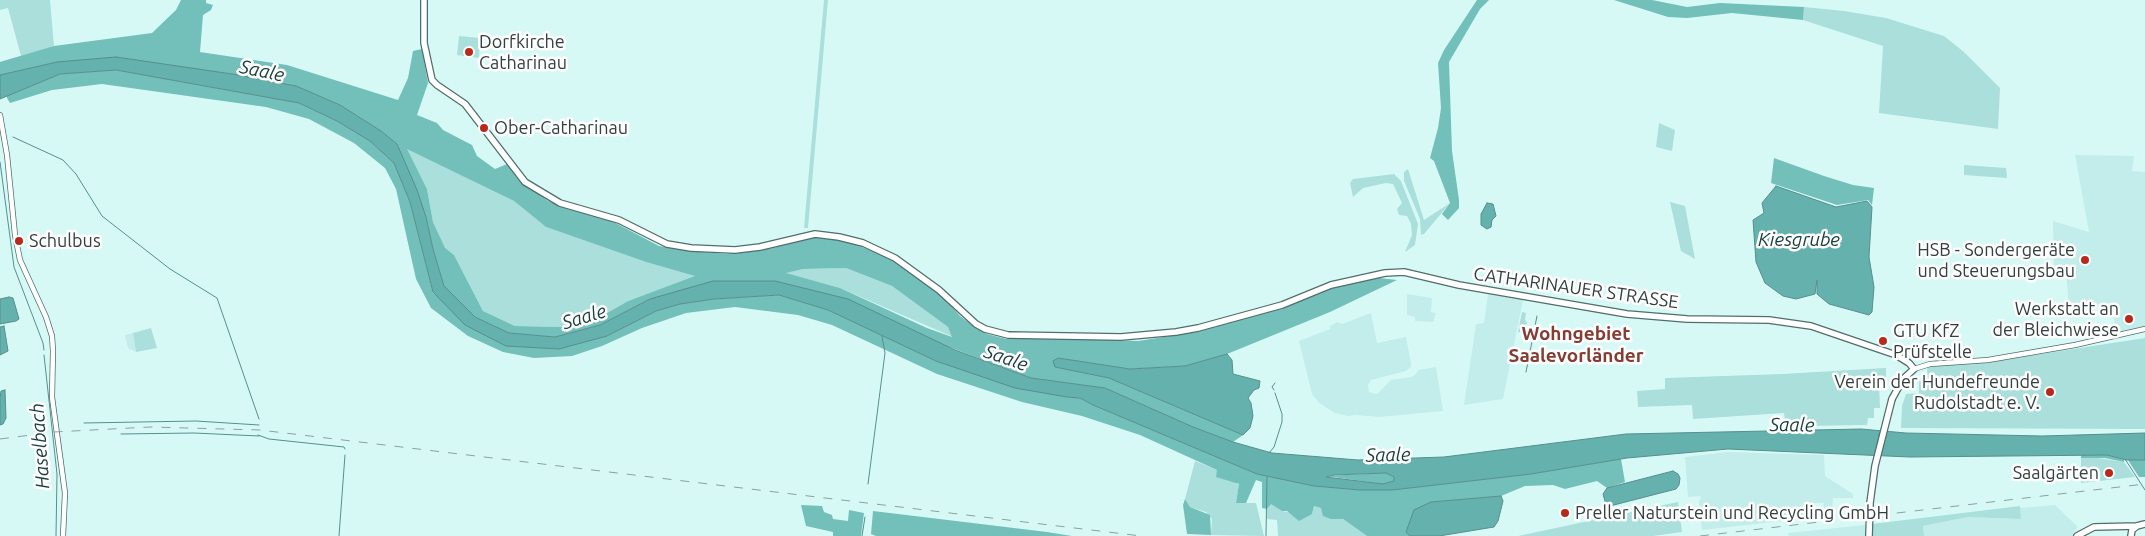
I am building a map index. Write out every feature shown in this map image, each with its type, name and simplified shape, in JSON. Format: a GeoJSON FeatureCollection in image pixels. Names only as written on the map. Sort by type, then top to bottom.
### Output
{"type":"FeatureCollection","features":[{"type":"Feature","properties":{"kind":"main road","name":"CATHARINAUER STRASSE"},"geometry":{"type":"LineString","coordinates":[[424,0],[424,43],[432,80],[437,86],[464,104],[525,182],[560,203],[619,220],[659,241],[677,246],[741,249],[760,247],[815,234],[834,236],[863,243],[895,258],[940,290],[976,324],[1008,335],[1121,337],[1176,332],[1198,328],[1282,305],[1330,285],[1392,272],[1404,272],[1459,285],[1627,314],[1687,319],[1796,322],[1825,329],[1903,358],[1914,369]]}},
{"type":"Feature","properties":{"kind":"main road"},"geometry":{"type":"LineString","coordinates":[[1868,536],[1875,466],[1892,399],[1903,379],[1914,369]]}},
{"type":"Feature","properties":{"kind":"main road"},"geometry":{"type":"LineString","coordinates":[[2077,536],[2094,527],[2137,526],[2145,524]]}},
{"type":"Feature","properties":{"kind":"main road"},"geometry":{"type":"LineString","coordinates":[[2131,536],[2131,532],[2137,526]]}},
{"type":"Feature","properties":{"kind":"street"},"geometry":{"type":"LineString","coordinates":[[0,114],[7,155],[15,235],[20,260],[46,317],[52,336],[52,397],[65,493],[63,536]]}},
{"type":"Feature","properties":{"kind":"street"},"geometry":{"type":"LineString","coordinates":[[1914,369],[1930,364],[1988,360],[2075,345],[2145,329]]}},
{"type":"Feature","properties":{"kind":"shaded area"},"geometry":{"type":"Polygon","coordinates":[[[0,0],[50,0],[54,46],[23,57],[0,62],[21,56],[8,8],[0,10],[0,0]]]}},
{"type":"Feature","properties":{"kind":"shaded area"},"geometry":{"type":"Polygon","coordinates":[[[181,0],[206,0],[206,3],[213,5],[211,10],[203,15],[200,52],[287,65],[398,100],[408,78],[413,51],[422,49],[428,83],[417,115],[437,123],[443,130],[472,145],[477,156],[495,169],[507,164],[528,187],[548,201],[568,209],[608,219],[659,246],[689,251],[727,254],[774,248],[810,237],[839,240],[893,260],[939,292],[960,316],[973,326],[987,334],[1006,339],[1050,338],[1138,341],[1196,332],[1281,308],[1328,287],[1370,277],[1397,280],[1330,312],[1227,354],[1185,366],[1130,369],[1058,358],[1056,367],[1109,378],[1243,435],[1233,442],[1193,427],[1105,388],[1031,378],[775,281],[650,299],[600,325],[555,337],[509,333],[475,317],[444,286],[426,217],[397,144],[381,131],[340,105],[295,86],[232,74],[176,67],[57,62],[0,75],[0,62],[54,46],[152,33],[176,10],[181,0]],[[407,149],[427,189],[433,222],[445,248],[454,255],[483,311],[515,326],[561,327],[607,313],[628,301],[695,276],[646,262],[546,227],[514,201],[407,149]],[[846,268],[803,269],[786,273],[840,288],[927,328],[952,337],[948,327],[892,286],[846,268]]]}},
{"type":"Feature","properties":{"kind":"shaded area"},"geometry":{"type":"Polygon","coordinates":[[[824,0],[828,0],[808,228],[804,228],[824,0]]]}},
{"type":"Feature","properties":{"kind":"shaded area"},"geometry":{"type":"Polygon","coordinates":[[[1477,0],[1489,0],[1480,9],[1449,62],[1452,151],[1459,208],[1448,220],[1442,214],[1450,203],[1434,161],[1430,158],[1441,108],[1438,63],[1444,50],[1477,0]]]}},
{"type":"Feature","properties":{"kind":"shaded area"},"geometry":{"type":"Polygon","coordinates":[[[1614,0],[1652,0],[1687,7],[1720,3],[1804,7],[1803,20],[1732,13],[1687,18],[1668,17],[1614,0]]]}},
{"type":"Feature","properties":{"kind":"shaded area"},"geometry":{"type":"Polygon","coordinates":[[[1804,7],[1886,18],[1944,36],[1964,52],[2000,88],[1998,129],[1879,113],[1883,46],[1803,20],[1804,7]]]}},
{"type":"Feature","properties":{"kind":"shaded area"},"geometry":{"type":"Polygon","coordinates":[[[459,36],[480,38],[479,58],[457,55],[459,36]]]}},
{"type":"Feature","properties":{"kind":"shaded area"},"geometry":{"type":"Polygon","coordinates":[[[116,70],[299,103],[337,121],[370,141],[394,163],[410,202],[433,293],[506,346],[607,336],[656,311],[680,304],[714,299],[779,295],[828,310],[936,361],[1067,397],[1080,398],[1257,474],[1314,486],[1360,490],[1391,490],[1531,474],[1621,459],[1625,482],[1607,488],[1597,481],[1565,489],[1553,485],[1525,486],[1501,496],[1431,502],[1406,532],[1410,536],[1367,536],[1343,519],[1331,519],[1323,516],[1321,508],[1314,506],[1312,514],[1299,521],[1287,511],[1282,511],[1271,504],[1267,509],[1262,508],[1262,482],[1256,480],[1246,503],[1236,503],[1239,484],[1216,477],[1217,470],[1140,435],[1082,416],[1022,402],[937,374],[832,325],[798,315],[735,307],[686,313],[572,356],[534,358],[503,352],[468,336],[431,308],[416,279],[396,189],[385,168],[354,143],[309,119],[266,107],[102,84],[52,90],[10,103],[7,98],[7,96],[60,74],[116,70]]]}},
{"type":"Feature","properties":{"kind":"shaded area"},"geometry":{"type":"Polygon","coordinates":[[[1659,123],[1675,130],[1672,151],[1656,147],[1659,123]]]}},
{"type":"Feature","properties":{"kind":"shaded area"},"geometry":{"type":"Polygon","coordinates":[[[406,148],[514,201],[546,227],[646,262],[696,276],[628,301],[607,313],[560,327],[515,326],[483,311],[454,255],[445,249],[433,222],[427,189],[406,148]]]}},
{"type":"Feature","properties":{"kind":"shaded area"},"geometry":{"type":"Polygon","coordinates":[[[2075,155],[2134,156],[2132,171],[2145,172],[2145,326],[2118,332],[2110,304],[2069,307],[2066,272],[2054,272],[2053,221],[2089,232],[2075,155]]]}},
{"type":"Feature","properties":{"kind":"shaded area"},"geometry":{"type":"Polygon","coordinates":[[[1774,158],[1853,185],[1874,188],[1872,205],[1868,200],[1837,205],[1771,183],[1774,158]]]}},
{"type":"Feature","properties":{"kind":"shaded area"},"geometry":{"type":"Polygon","coordinates":[[[1964,165],[2006,168],[2007,178],[1964,175],[1964,165]]]}},
{"type":"Feature","properties":{"kind":"shaded area"},"geometry":{"type":"Polygon","coordinates":[[[1408,169],[1424,220],[1450,203],[1424,234],[1421,235],[1420,219],[1404,181],[1404,172],[1408,169]]]}},
{"type":"Feature","properties":{"kind":"shaded area"},"geometry":{"type":"Polygon","coordinates":[[[1394,174],[1401,181],[1418,224],[1415,245],[1405,252],[1412,235],[1411,224],[1407,216],[1399,215],[1397,209],[1402,203],[1393,184],[1386,183],[1363,188],[1353,197],[1350,183],[1353,179],[1394,174]]]}},
{"type":"Feature","properties":{"kind":"shaded area"},"geometry":{"type":"Polygon","coordinates":[[[1670,202],[1685,206],[1695,259],[1681,251],[1670,202]]]}},
{"type":"Feature","properties":{"kind":"shaded area"},"geometry":{"type":"Polygon","coordinates":[[[846,268],[892,286],[948,327],[953,337],[840,288],[785,273],[803,269],[846,268]]]}},
{"type":"Feature","properties":{"kind":"shaded area"},"geometry":{"type":"Polygon","coordinates":[[[1407,294],[1432,298],[1431,312],[1436,313],[1433,322],[1415,321],[1415,317],[1407,315],[1407,294]]]}},
{"type":"Feature","properties":{"kind":"shaded area"},"geometry":{"type":"Polygon","coordinates":[[[1488,294],[1523,300],[1503,399],[1464,405],[1476,324],[1484,323],[1488,294]]]}},
{"type":"Feature","properties":{"kind":"shaded area"},"geometry":{"type":"Polygon","coordinates":[[[1522,312],[1526,313],[1525,320],[1527,323],[1523,333],[1518,332],[1522,312]]]}},
{"type":"Feature","properties":{"kind":"shaded area"},"geometry":{"type":"Polygon","coordinates":[[[1371,313],[1377,343],[1406,337],[1411,367],[1406,371],[1371,380],[1368,385],[1369,392],[1377,394],[1391,380],[1412,377],[1418,370],[1436,367],[1443,411],[1379,417],[1348,416],[1335,413],[1319,403],[1312,394],[1299,341],[1330,329],[1330,326],[1337,322],[1342,324],[1371,313]]]}},
{"type":"Feature","properties":{"kind":"shaded area"},"geometry":{"type":"Polygon","coordinates":[[[151,328],[157,348],[136,352],[133,333],[151,328]]]}},
{"type":"Feature","properties":{"kind":"shaded area"},"geometry":{"type":"Polygon","coordinates":[[[133,333],[136,352],[128,348],[125,335],[133,333]]]}},
{"type":"Feature","properties":{"kind":"shaded area"},"geometry":{"type":"Polygon","coordinates":[[[2145,338],[2145,429],[1901,428],[1902,406],[1906,394],[1919,393],[1919,381],[1928,381],[1927,367],[1989,362],[2145,338]]]}},
{"type":"Feature","properties":{"kind":"shaded area"},"geometry":{"type":"Polygon","coordinates":[[[1886,368],[1886,382],[1879,383],[1880,408],[1874,408],[1874,418],[1868,418],[1867,425],[1800,426],[1800,421],[1785,421],[1784,413],[1693,419],[1692,405],[1638,407],[1637,391],[1665,389],[1665,378],[1886,368]]]}},
{"type":"Feature","properties":{"kind":"shaded area"},"geometry":{"type":"Polygon","coordinates":[[[1728,452],[1824,455],[1825,476],[1853,494],[1853,498],[1833,498],[1832,510],[1824,510],[1824,503],[1808,503],[1809,518],[1702,530],[1699,502],[1701,496],[1688,497],[1685,457],[1728,452]]]}},
{"type":"Feature","properties":{"kind":"shaded area"},"geometry":{"type":"Polygon","coordinates":[[[2081,455],[2107,455],[2124,460],[2124,462],[2105,458],[2081,458],[2081,455]]]}},
{"type":"Feature","properties":{"kind":"shaded area"},"geometry":{"type":"Polygon","coordinates":[[[2091,457],[2124,462],[2135,477],[2081,483],[2081,458],[2091,457]]]}},
{"type":"Feature","properties":{"kind":"shaded area"},"geometry":{"type":"Polygon","coordinates":[[[2128,460],[2145,460],[2145,477],[2139,477],[2128,460]]]}},
{"type":"Feature","properties":{"kind":"shaded area"},"geometry":{"type":"Polygon","coordinates":[[[1195,461],[1217,470],[1239,485],[1236,503],[1256,503],[1264,536],[1211,535],[1212,519],[1206,512],[1190,507],[1185,499],[1195,461]]]}},
{"type":"Feature","properties":{"kind":"shaded area"},"geometry":{"type":"Polygon","coordinates":[[[1386,473],[1394,477],[1394,481],[1383,484],[1326,476],[1386,473]]]}},
{"type":"Feature","properties":{"kind":"shaded area"},"geometry":{"type":"Polygon","coordinates":[[[1185,499],[1190,507],[1210,515],[1211,535],[1187,534],[1183,505],[1185,499]]]}},
{"type":"Feature","properties":{"kind":"shaded area"},"geometry":{"type":"Polygon","coordinates":[[[1678,502],[1682,532],[1653,536],[1518,536],[1678,502]]]}},
{"type":"Feature","properties":{"kind":"shaded area"},"geometry":{"type":"Polygon","coordinates":[[[1271,503],[1282,511],[1306,516],[1312,514],[1314,506],[1321,508],[1331,519],[1343,519],[1367,536],[1278,536],[1277,520],[1267,519],[1267,509],[1271,503]]]}},
{"type":"Feature","properties":{"kind":"shaded area"},"geometry":{"type":"Polygon","coordinates":[[[801,505],[822,506],[824,512],[832,515],[833,519],[848,521],[849,510],[864,513],[861,536],[833,536],[833,532],[806,526],[801,505]]]}},
{"type":"Feature","properties":{"kind":"shaded area"},"geometry":{"type":"Polygon","coordinates":[[[2055,505],[2078,527],[2073,536],[1924,536],[1923,526],[1968,517],[2021,519],[2020,508],[2055,505]]]}},
{"type":"Feature","properties":{"kind":"shaded area"},"geometry":{"type":"Polygon","coordinates":[[[2020,506],[2021,519],[1968,517],[1923,526],[1924,536],[1871,536],[1872,524],[2020,506]]]}},
{"type":"Feature","properties":{"kind":"shaded area"},"geometry":{"type":"Polygon","coordinates":[[[873,511],[1072,536],[876,536],[871,534],[873,511]]]}},
{"type":"Feature","properties":{"kind":"shaded area"},"geometry":{"type":"Polygon","coordinates":[[[1865,525],[1865,536],[1789,536],[1788,533],[1865,525]]]}},
{"type":"Feature","properties":{"kind":"water"},"geometry":{"type":"Polygon","coordinates":[[[116,57],[232,74],[296,86],[340,105],[381,131],[397,144],[417,190],[426,217],[444,286],[475,317],[509,333],[555,337],[600,325],[650,299],[713,281],[775,281],[848,299],[955,350],[1031,378],[1105,388],[1193,427],[1233,442],[1272,453],[1358,460],[1444,457],[1626,434],[1861,429],[1906,433],[2042,436],[2145,433],[2145,460],[2126,460],[2107,455],[1910,457],[1728,449],[1627,458],[1531,474],[1392,490],[1360,490],[1314,486],[1257,474],[1080,398],[1015,388],[936,361],[828,310],[779,295],[714,299],[680,304],[656,311],[607,336],[559,349],[506,346],[465,325],[433,292],[410,202],[394,163],[370,141],[337,121],[299,103],[116,70],[60,74],[0,99],[0,75],[57,62],[116,57]],[[1386,473],[1326,477],[1383,484],[1394,481],[1394,477],[1386,473]]]}},
{"type":"Feature","properties":{"kind":"water","name":"Kiesgrube"},"geometry":{"type":"Polygon","coordinates":[[[1776,186],[1836,207],[1867,201],[1872,207],[1869,257],[1874,287],[1872,312],[1869,315],[1829,304],[1817,294],[1817,280],[1815,294],[1796,299],[1783,296],[1765,283],[1756,262],[1753,220],[1764,213],[1762,203],[1776,186]]]}},
{"type":"Feature","properties":{"kind":"water"},"geometry":{"type":"Polygon","coordinates":[[[1487,203],[1493,204],[1496,216],[1492,220],[1491,227],[1487,229],[1481,225],[1481,214],[1487,203]]]}},
{"type":"Feature","properties":{"kind":"water"},"geometry":{"type":"Polygon","coordinates":[[[13,298],[19,319],[0,324],[0,299],[13,298]]]}},
{"type":"Feature","properties":{"kind":"water"},"geometry":{"type":"Polygon","coordinates":[[[4,326],[8,351],[0,355],[0,327],[4,326]]]}},
{"type":"Feature","properties":{"kind":"water"},"geometry":{"type":"Polygon","coordinates":[[[1227,354],[1232,360],[1233,374],[1260,381],[1259,388],[1254,390],[1248,398],[1251,403],[1253,416],[1250,428],[1243,435],[1109,378],[1055,367],[1053,361],[1058,358],[1130,369],[1185,366],[1227,354]]]}},
{"type":"Feature","properties":{"kind":"water"},"geometry":{"type":"Polygon","coordinates":[[[5,390],[6,418],[3,424],[0,425],[1,391],[5,390]]]}},
{"type":"Feature","properties":{"kind":"water"},"geometry":{"type":"Polygon","coordinates":[[[1673,471],[1680,478],[1676,489],[1610,506],[1606,505],[1603,494],[1607,488],[1673,471]]]}},
{"type":"Feature","properties":{"kind":"water"},"geometry":{"type":"Polygon","coordinates":[[[1501,496],[1503,501],[1498,521],[1494,527],[1439,536],[1410,536],[1406,532],[1414,510],[1431,502],[1501,496]]]}},
{"type":"Feature","properties":{"kind":"waterway"},"geometry":{"type":"LineString","coordinates":[[13,137],[63,160],[76,174],[102,216],[170,269],[217,298],[259,419]]}},
{"type":"Feature","properties":{"kind":"waterway","name":"Haselbach"},"geometry":{"type":"LineString","coordinates":[[0,162],[14,267],[44,350]]}},
{"type":"Feature","properties":{"kind":"waterway"},"geometry":{"type":"LineString","coordinates":[[1526,372],[1537,316]]}},
{"type":"Feature","properties":{"kind":"waterway"},"geometry":{"type":"LineString","coordinates":[[868,484],[885,353],[882,336]]}},
{"type":"Feature","properties":{"kind":"waterway","name":"Haselbach"},"geometry":{"type":"LineString","coordinates":[[44,355],[57,474],[56,536]]}},
{"type":"Feature","properties":{"kind":"waterway"},"geometry":{"type":"LineString","coordinates":[[1274,390],[1272,387],[1275,383]]}},
{"type":"Feature","properties":{"kind":"waterway"},"geometry":{"type":"LineString","coordinates":[[1269,453],[1274,447],[1282,422],[1282,414],[1275,393]]}},
{"type":"Feature","properties":{"kind":"waterway"},"geometry":{"type":"LineString","coordinates":[[84,423],[196,421],[259,425]]}},
{"type":"Feature","properties":{"kind":"waterway"},"geometry":{"type":"LineString","coordinates":[[121,434],[194,433],[259,436]]}},
{"type":"Feature","properties":{"kind":"waterway"},"geometry":{"type":"LineString","coordinates":[[258,435],[269,439],[344,447],[345,449]]}},
{"type":"Feature","properties":{"kind":"waterway"},"geometry":{"type":"LineString","coordinates":[[339,536],[345,455]]}},
{"type":"Feature","properties":{"kind":"waterway"},"geometry":{"type":"LineString","coordinates":[[2125,459],[2145,490]]}},
{"type":"Feature","properties":{"kind":"waterway"},"geometry":{"type":"LineString","coordinates":[[1266,536],[1267,477]]}},
{"type":"Feature","properties":{"kind":"waterway"},"geometry":{"type":"LineString","coordinates":[[862,536],[865,517]]}},
{"type":"Feature","properties":{"kind":"railway"},"geometry":{"type":"LineString","coordinates":[[0,439],[54,432],[150,427],[260,430],[1141,536]]}},
{"type":"Feature","properties":{"kind":"railway"},"geometry":{"type":"LineString","coordinates":[[1700,536],[2145,484]]}},
{"type":"Feature","properties":{"kind":"place","name":"Dorfkirche Catharinau"},"geometry":{"type":"Point","coordinates":[469,52]}},
{"type":"Feature","properties":{"kind":"place","name":"Ober-Catharinau"},"geometry":{"type":"Point","coordinates":[484,128]}},
{"type":"Feature","properties":{"kind":"place","name":"Schulbus"},"geometry":{"type":"Point","coordinates":[19,241]}},
{"type":"Feature","properties":{"kind":"place","name":"HSB - Sondergeräte und Steuerungsbau"},"geometry":{"type":"Point","coordinates":[2085,260]}},
{"type":"Feature","properties":{"kind":"place","name":"Werkstatt an der Bleichwiese"},"geometry":{"type":"Point","coordinates":[2129,319]}},
{"type":"Feature","properties":{"kind":"place","name":"GTU KfZ Prüfstelle"},"geometry":{"type":"Point","coordinates":[1883,341]}},
{"type":"Feature","properties":{"kind":"place","name":"Verein der Hundefreunde Rudolstadt e. V."},"geometry":{"type":"Point","coordinates":[2050,392]}},
{"type":"Feature","properties":{"kind":"place","name":"Saalgärten"},"geometry":{"type":"Point","coordinates":[2109,473]}},
{"type":"Feature","properties":{"kind":"place","name":"Preller Naturstein und Recycling GmbH"},"geometry":{"type":"Point","coordinates":[1565,513]}},
{"type":"Feature","properties":{"kind":"district","name":"Wohngebiet Saalevorländer"},"geometry":{"type":"Point","coordinates":[1576,345]}},
{"type":"Feature","properties":{"kind":"water label","name":"Saale"},"geometry":{"type":"Point","coordinates":[262,71]}},
{"type":"Feature","properties":{"kind":"water label","name":"Saale"},"geometry":{"type":"Point","coordinates":[584,317]}},
{"type":"Feature","properties":{"kind":"water label","name":"Saale"},"geometry":{"type":"Point","coordinates":[1006,358]}},
{"type":"Feature","properties":{"kind":"water label","name":"Saale"},"geometry":{"type":"Point","coordinates":[1792,425]}},
{"type":"Feature","properties":{"kind":"water label","name":"Saale"},"geometry":{"type":"Point","coordinates":[1388,455]}}]}
